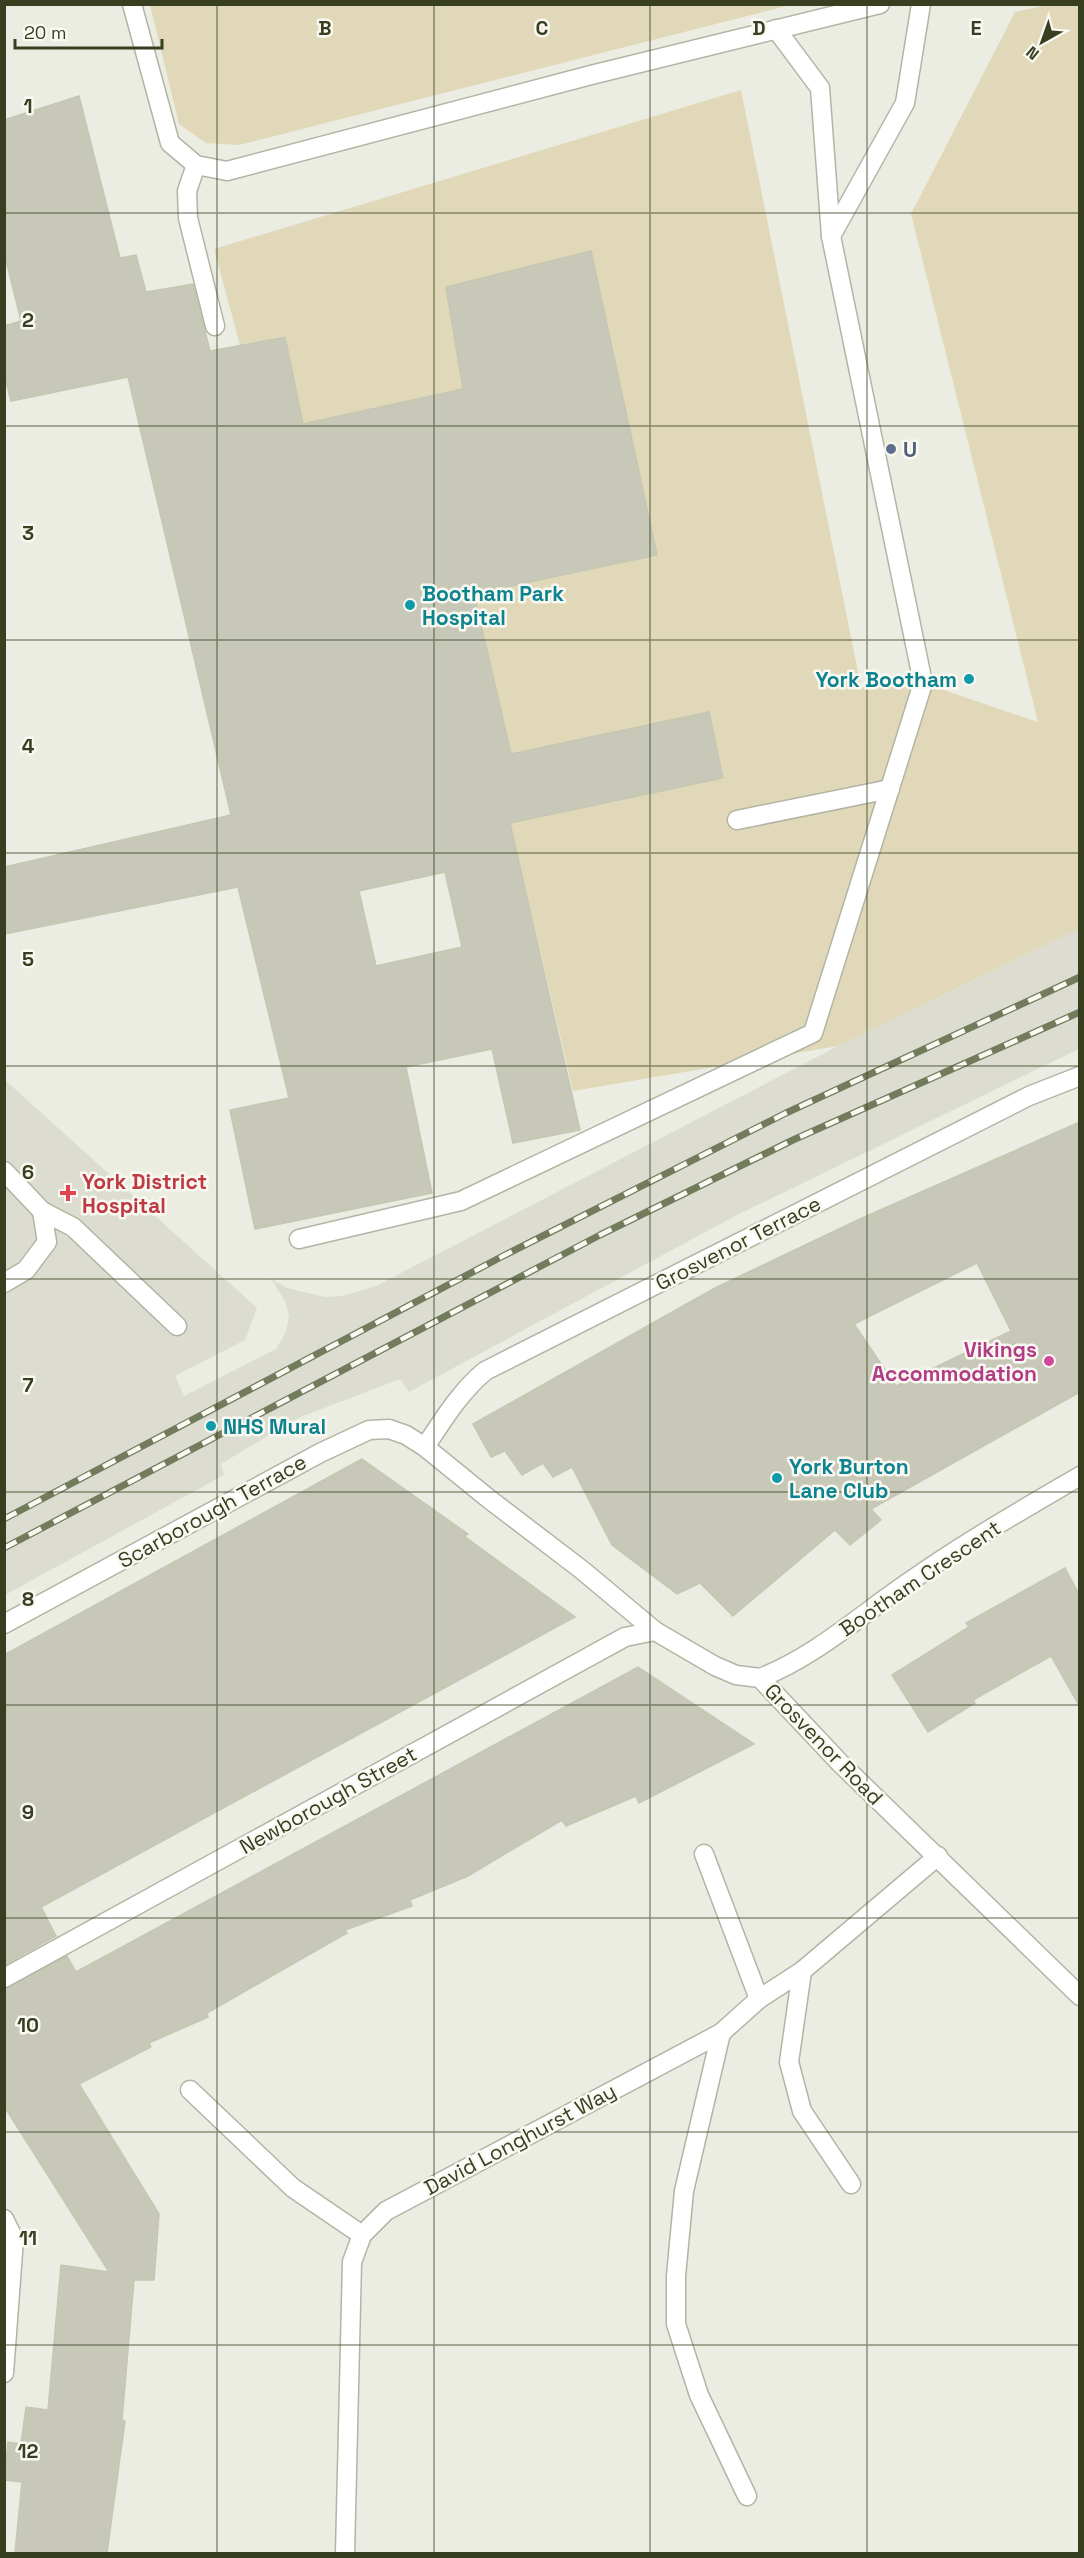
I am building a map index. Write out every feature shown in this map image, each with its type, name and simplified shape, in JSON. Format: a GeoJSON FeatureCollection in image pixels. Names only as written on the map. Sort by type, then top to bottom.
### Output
{"type":"FeatureCollection","features":[{"type":"Feature","properties":{"kind":"street"},"geometry":{"type":"LineString","coordinates":[[132,4],[170,143],[196,165],[227,171],[879,4]]}},
{"type":"Feature","properties":{"kind":"street"},"geometry":{"type":"LineString","coordinates":[[831,236],[904,103],[921,4]]}},
{"type":"Feature","properties":{"kind":"street"},"geometry":{"type":"LineString","coordinates":[[299,1239],[461,1201],[813,1034],[923,683],[831,236],[820,88],[776,29]]}},
{"type":"Feature","properties":{"kind":"street"},"geometry":{"type":"LineString","coordinates":[[196,165],[188,191],[188,218],[215,326]]}},
{"type":"Feature","properties":{"kind":"street"},"geometry":{"type":"LineString","coordinates":[[737,820],[890,789]]}},
{"type":"Feature","properties":{"kind":"street","name":"Grosvenor Terrace"},"geometry":{"type":"LineString","coordinates":[[425,1447],[458,1398],[470,1383],[485,1371],[1029,1096],[1080,1076]]}},
{"type":"Feature","properties":{"kind":"street"},"geometry":{"type":"LineString","coordinates":[[4,1171],[42,1211],[73,1227],[177,1326]]}},
{"type":"Feature","properties":{"kind":"street"},"geometry":{"type":"LineString","coordinates":[[4,1283],[26,1270],[47,1242],[42,1211]]}},
{"type":"Feature","properties":{"kind":"street","name":"Scarborough Terrace"},"geometry":{"type":"LineString","coordinates":[[4,1624],[320,1452],[369,1430],[389,1429],[406,1435],[425,1447]]}},
{"type":"Feature","properties":{"kind":"street","name":"Grosvenor Road"},"geometry":{"type":"LineString","coordinates":[[425,1447],[582,1570],[655,1631],[715,1666],[736,1675],[760,1678],[840,1762],[1080,1996]]}},
{"type":"Feature","properties":{"kind":"street","name":"Bootham Crescent"},"geometry":{"type":"LineString","coordinates":[[760,1678],[812,1653],[864,1612],[957,1548],[1080,1476]]}},
{"type":"Feature","properties":{"kind":"street","name":"Newborough Street"},"geometry":{"type":"LineString","coordinates":[[4,1978],[625,1637],[655,1631]]}},
{"type":"Feature","properties":{"kind":"street"},"geometry":{"type":"LineString","coordinates":[[705,1854],[759,1999]]}},
{"type":"Feature","properties":{"kind":"street","name":"David Longhurst Way"},"geometry":{"type":"LineString","coordinates":[[345,2553],[352,2262],[362,2235],[386,2211],[721,2033],[759,1999],[802,1971],[938,1856]]}},
{"type":"Feature","properties":{"kind":"street"},"geometry":{"type":"LineString","coordinates":[[802,1971],[789,2062],[802,2110],[851,2184]]}},
{"type":"Feature","properties":{"kind":"street"},"geometry":{"type":"LineString","coordinates":[[721,2033],[684,2191],[676,2276],[676,2324],[699,2395],[747,2496]]}},
{"type":"Feature","properties":{"kind":"street"},"geometry":{"type":"LineString","coordinates":[[190,2090],[293,2188],[362,2235]]}},
{"type":"Feature","properties":{"kind":"street"},"geometry":{"type":"LineString","coordinates":[[4,2219],[9,2241],[4,2373]]}},
{"type":"Feature","properties":{"kind":"shaded area"},"geometry":{"type":"Polygon","coordinates":[[[150,4],[791,5],[239,145],[206,143],[179,124],[150,4]]]}},
{"type":"Feature","properties":{"kind":"shaded area"},"geometry":{"type":"Polygon","coordinates":[[[1047,5],[1079,5],[1079,929],[838,1046],[573,1091],[510,823],[723,777],[708,712],[511,754],[455,507],[505,536],[515,586],[657,555],[590,251],[446,287],[453,332],[494,382],[303,424],[285,336],[240,345],[214,249],[741,90],[861,687],[923,683],[1038,722],[911,214],[1015,12],[1047,5]]]}},
{"type":"Feature","properties":{"kind":"shaded area"},"geometry":{"type":"Polygon","coordinates":[[[1079,929],[1079,1049],[735,1216],[409,1392],[400,1379],[298,1418],[221,1464],[224,1475],[5,1595],[4,1079],[257,1308],[245,1340],[175,1376],[184,1396],[276,1349],[286,1332],[289,1316],[285,1301],[271,1279],[287,1288],[325,1297],[342,1296],[376,1286],[838,1046],[1079,929]]]}},
{"type":"Feature","properties":{"kind":"building","name":"Bootham Park Hospital"},"geometry":{"type":"Polygon","coordinates":[[[79,96],[120,258],[136,255],[146,292],[193,284],[210,351],[285,337],[303,424],[463,389],[446,287],[591,251],[657,555],[474,594],[511,754],[709,712],[723,778],[510,823],[580,1130],[513,1143],[492,1049],[406,1067],[432,1193],[255,1229],[230,1110],[289,1098],[238,887],[4,934],[4,867],[231,815],[128,377],[11,401],[4,374],[4,326],[21,321],[4,252],[4,120],[79,96]],[[445,872],[359,891],[376,966],[462,947],[445,872]]]}},
{"type":"Feature","properties":{"kind":"building"},"geometry":{"type":"Polygon","coordinates":[[[1080,1122],[1080,1392],[871,1509],[881,1520],[850,1545],[835,1530],[733,1616],[700,1583],[677,1594],[612,1545],[572,1467],[553,1477],[543,1463],[522,1475],[505,1451],[491,1457],[473,1424],[715,1288],[862,1218],[1080,1122]],[[977,1263],[854,1324],[896,1386],[1011,1331],[977,1263]]]}},
{"type":"Feature","properties":{"kind":"building"},"geometry":{"type":"Polygon","coordinates":[[[362,1459],[468,1534],[464,1536],[575,1617],[41,1907],[56,1936],[4,1965],[4,1655],[362,1459]]]}},
{"type":"Feature","properties":{"kind":"building"},"geometry":{"type":"Polygon","coordinates":[[[1065,1568],[1080,1596],[1080,1707],[1051,1656],[973,1700],[975,1703],[928,1732],[892,1675],[969,1627],[966,1623],[1065,1568]]]}},
{"type":"Feature","properties":{"kind":"building"},"geometry":{"type":"Polygon","coordinates":[[[638,1667],[754,1744],[639,1803],[636,1796],[566,1826],[562,1820],[468,1876],[410,1900],[412,1906],[345,1930],[347,1933],[207,2013],[208,2017],[149,2043],[151,2047],[79,2084],[159,2214],[154,2280],[134,2280],[122,2420],[125,2421],[107,2553],[15,2553],[22,2482],[4,2480],[8,2442],[21,2444],[26,2407],[48,2410],[61,2265],[109,2272],[4,2106],[4,1989],[67,1956],[76,1972],[638,1667]]]}},
{"type":"Feature","properties":{"kind":"railway"},"geometry":{"type":"LineString","coordinates":[[4,1519],[503,1256],[786,1113],[1080,977]]}},
{"type":"Feature","properties":{"kind":"railway"},"geometry":{"type":"LineString","coordinates":[[4,1548],[600,1235],[793,1140],[1080,1012]]}},
{"type":"Feature","properties":{"kind":"place","name":"U"},"geometry":{"type":"Point","coordinates":[891,449]}},
{"type":"Feature","properties":{"kind":"place","name":"Bootham Park Hospital"},"geometry":{"type":"Point","coordinates":[410,605]}},
{"type":"Feature","properties":{"kind":"place","name":"York Bootham"},"geometry":{"type":"Point","coordinates":[969,679]}},
{"type":"Feature","properties":{"kind":"place","name":"York District Hospital"},"geometry":{"type":"Point","coordinates":[68,1193]}},
{"type":"Feature","properties":{"kind":"place","name":"Vikings Accommodation"},"geometry":{"type":"Point","coordinates":[1049,1361]}},
{"type":"Feature","properties":{"kind":"place","name":"NHS Mural"},"geometry":{"type":"Point","coordinates":[211,1426]}},
{"type":"Feature","properties":{"kind":"place","name":"York Burton Lane Club"},"geometry":{"type":"Point","coordinates":[777,1478]}}]}
